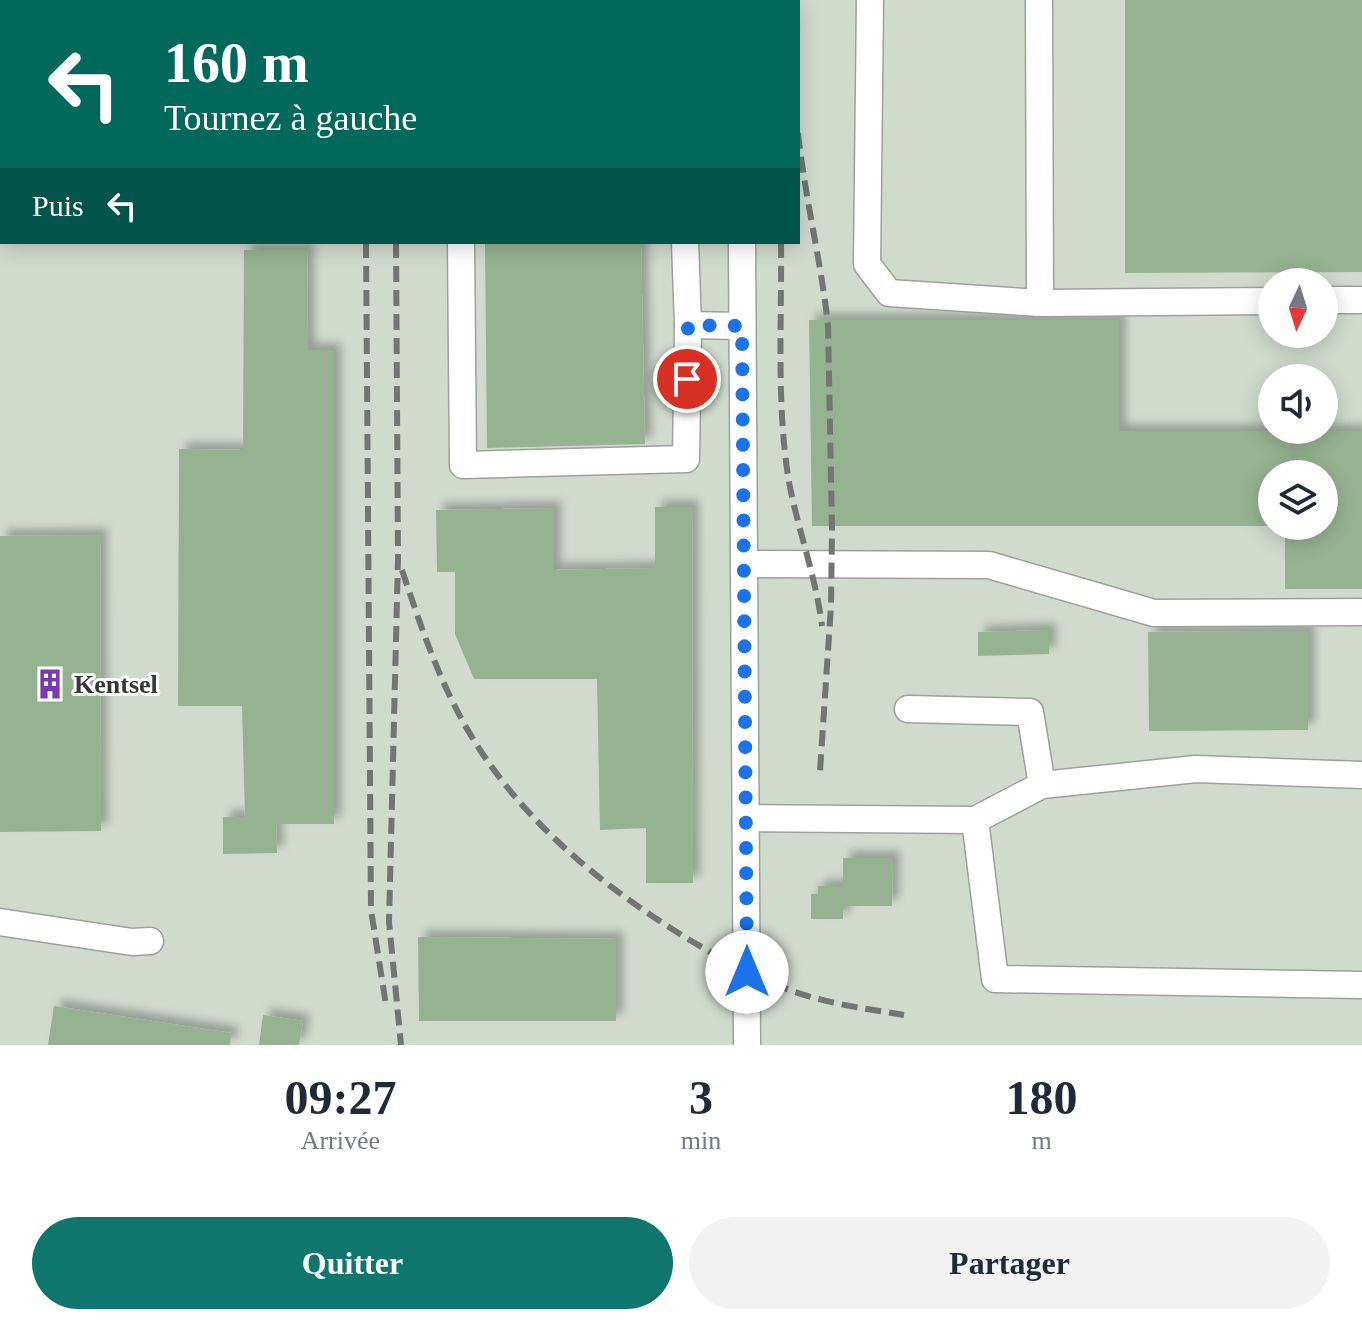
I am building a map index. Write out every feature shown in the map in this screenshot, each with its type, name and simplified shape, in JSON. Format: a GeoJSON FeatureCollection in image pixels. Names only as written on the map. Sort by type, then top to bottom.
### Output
{"type":"FeatureCollection","features":[{"type":"Feature","properties":{"kind":"street"},"geometry":{"type":"LineString","coordinates":[[870,0],[867,264],[889,293],[1040,303],[1258,301]]}},
{"type":"Feature","properties":{"kind":"street"},"geometry":{"type":"LineString","coordinates":[[1039,0],[1040,303]]}},
{"type":"Feature","properties":{"kind":"street"},"geometry":{"type":"LineString","coordinates":[[461,244],[463,465],[686,459],[688,325],[685,244]]}},
{"type":"Feature","properties":{"kind":"street"},"geometry":{"type":"LineString","coordinates":[[742,244],[747,1045]]}},
{"type":"Feature","properties":{"kind":"street"},"geometry":{"type":"LineString","coordinates":[[1338,300],[1362,300]]}},
{"type":"Feature","properties":{"kind":"street"},"geometry":{"type":"LineString","coordinates":[[688,325],[742,326]]}},
{"type":"Feature","properties":{"kind":"street"},"geometry":{"type":"LineString","coordinates":[[745,564],[989,565],[1154,613],[1362,612]]}},
{"type":"Feature","properties":{"kind":"street"},"geometry":{"type":"LineString","coordinates":[[908,709],[1030,712],[1042,785]]}},
{"type":"Feature","properties":{"kind":"street"},"geometry":{"type":"LineString","coordinates":[[746,818],[975,820],[1042,785],[1196,769],[1362,775]]}},
{"type":"Feature","properties":{"kind":"street"},"geometry":{"type":"LineString","coordinates":[[975,820],[995,979],[1362,985]]}},
{"type":"Feature","properties":{"kind":"street"},"geometry":{"type":"LineString","coordinates":[[0,922],[141,942]]}},
{"type":"Feature","properties":{"kind":"shaded area"},"geometry":{"type":"Polygon","coordinates":[[[800,0],[1362,0],[1362,1045],[0,1045],[0,244],[800,244],[800,0]]]}},
{"type":"Feature","properties":{"kind":"building"},"geometry":{"type":"Polygon","coordinates":[[[1125,0],[1362,0],[1362,272],[1338,272],[1338,268],[1258,268],[1258,272],[1125,273],[1125,0]]]}},
{"type":"Feature","properties":{"kind":"building"},"geometry":{"type":"Polygon","coordinates":[[[485,244],[641,244],[645,444],[487,448],[485,244]]]}},
{"type":"Feature","properties":{"kind":"building"},"geometry":{"type":"Polygon","coordinates":[[[244,250],[307,250],[308,350],[334,350],[334,824],[276,824],[277,853],[223,854],[223,817],[245,817],[242,706],[178,706],[179,449],[243,450],[244,250]]]}},
{"type":"Feature","properties":{"kind":"building"},"geometry":{"type":"Polygon","coordinates":[[[809,320],[1119,320],[1119,431],[1258,431],[1258,444],[1338,444],[1338,431],[1362,431],[1362,589],[1285,589],[1285,540],[1338,540],[1338,460],[1258,460],[1258,526],[812,526],[809,320]]]}},
{"type":"Feature","properties":{"kind":"building"},"geometry":{"type":"Polygon","coordinates":[[[655,507],[692,507],[693,883],[646,883],[646,828],[600,830],[597,679],[474,679],[455,634],[455,572],[437,572],[436,510],[554,508],[554,570],[655,568],[655,507]]]}},
{"type":"Feature","properties":{"kind":"building","name":"Kentsel"},"geometry":{"type":"Polygon","coordinates":[[[100,535],[101,831],[0,832],[0,536],[100,535]]]}},
{"type":"Feature","properties":{"kind":"building"},"geometry":{"type":"Polygon","coordinates":[[[1049,630],[1049,654],[978,656],[978,632],[1049,630]]]}},
{"type":"Feature","properties":{"kind":"building"},"geometry":{"type":"Polygon","coordinates":[[[1308,631],[1308,730],[1149,731],[1148,632],[1308,631]]]}},
{"type":"Feature","properties":{"kind":"building"},"geometry":{"type":"Polygon","coordinates":[[[843,858],[893,858],[892,906],[843,906],[843,919],[811,919],[811,894],[818,894],[818,886],[843,886],[843,858]]]}},
{"type":"Feature","properties":{"kind":"building"},"geometry":{"type":"Polygon","coordinates":[[[418,937],[616,939],[616,1021],[419,1021],[418,937]]]}},
{"type":"Feature","properties":{"kind":"building"},"geometry":{"type":"Polygon","coordinates":[[[54,1006],[231,1033],[230,1045],[48,1045],[54,1006]]]}},
{"type":"Feature","properties":{"kind":"building"},"geometry":{"type":"Polygon","coordinates":[[[263,1015],[303,1021],[299,1045],[259,1045],[263,1015]]]}},
{"type":"Feature","properties":{"kind":"railway"},"geometry":{"type":"LineString","coordinates":[[800,147],[828,325],[831,606],[820,771]]}},
{"type":"Feature","properties":{"kind":"railway"},"geometry":{"type":"LineString","coordinates":[[366,244],[371,910],[386,1005]]}},
{"type":"Feature","properties":{"kind":"railway"},"geometry":{"type":"LineString","coordinates":[[396,244],[398,559],[389,922],[401,1045]]}},
{"type":"Feature","properties":{"kind":"railway"},"geometry":{"type":"LineString","coordinates":[[781,244],[781,393],[785,453],[822,626]]}},
{"type":"Feature","properties":{"kind":"railway"},"geometry":{"type":"LineString","coordinates":[[402,570],[438,670],[466,727],[510,791],[564,847],[655,918],[750,973],[815,998],[904,1015]]}},
{"type":"Feature","properties":{"kind":"place","name":"Kentsel"},"geometry":{"type":"Point","coordinates":[50,684]}},
{"type":"Feature","properties":{"kind":"route"},"geometry":{"type":"LineString","coordinates":[[687,379],[688,325],[742,326],[747,972]]}}]}
